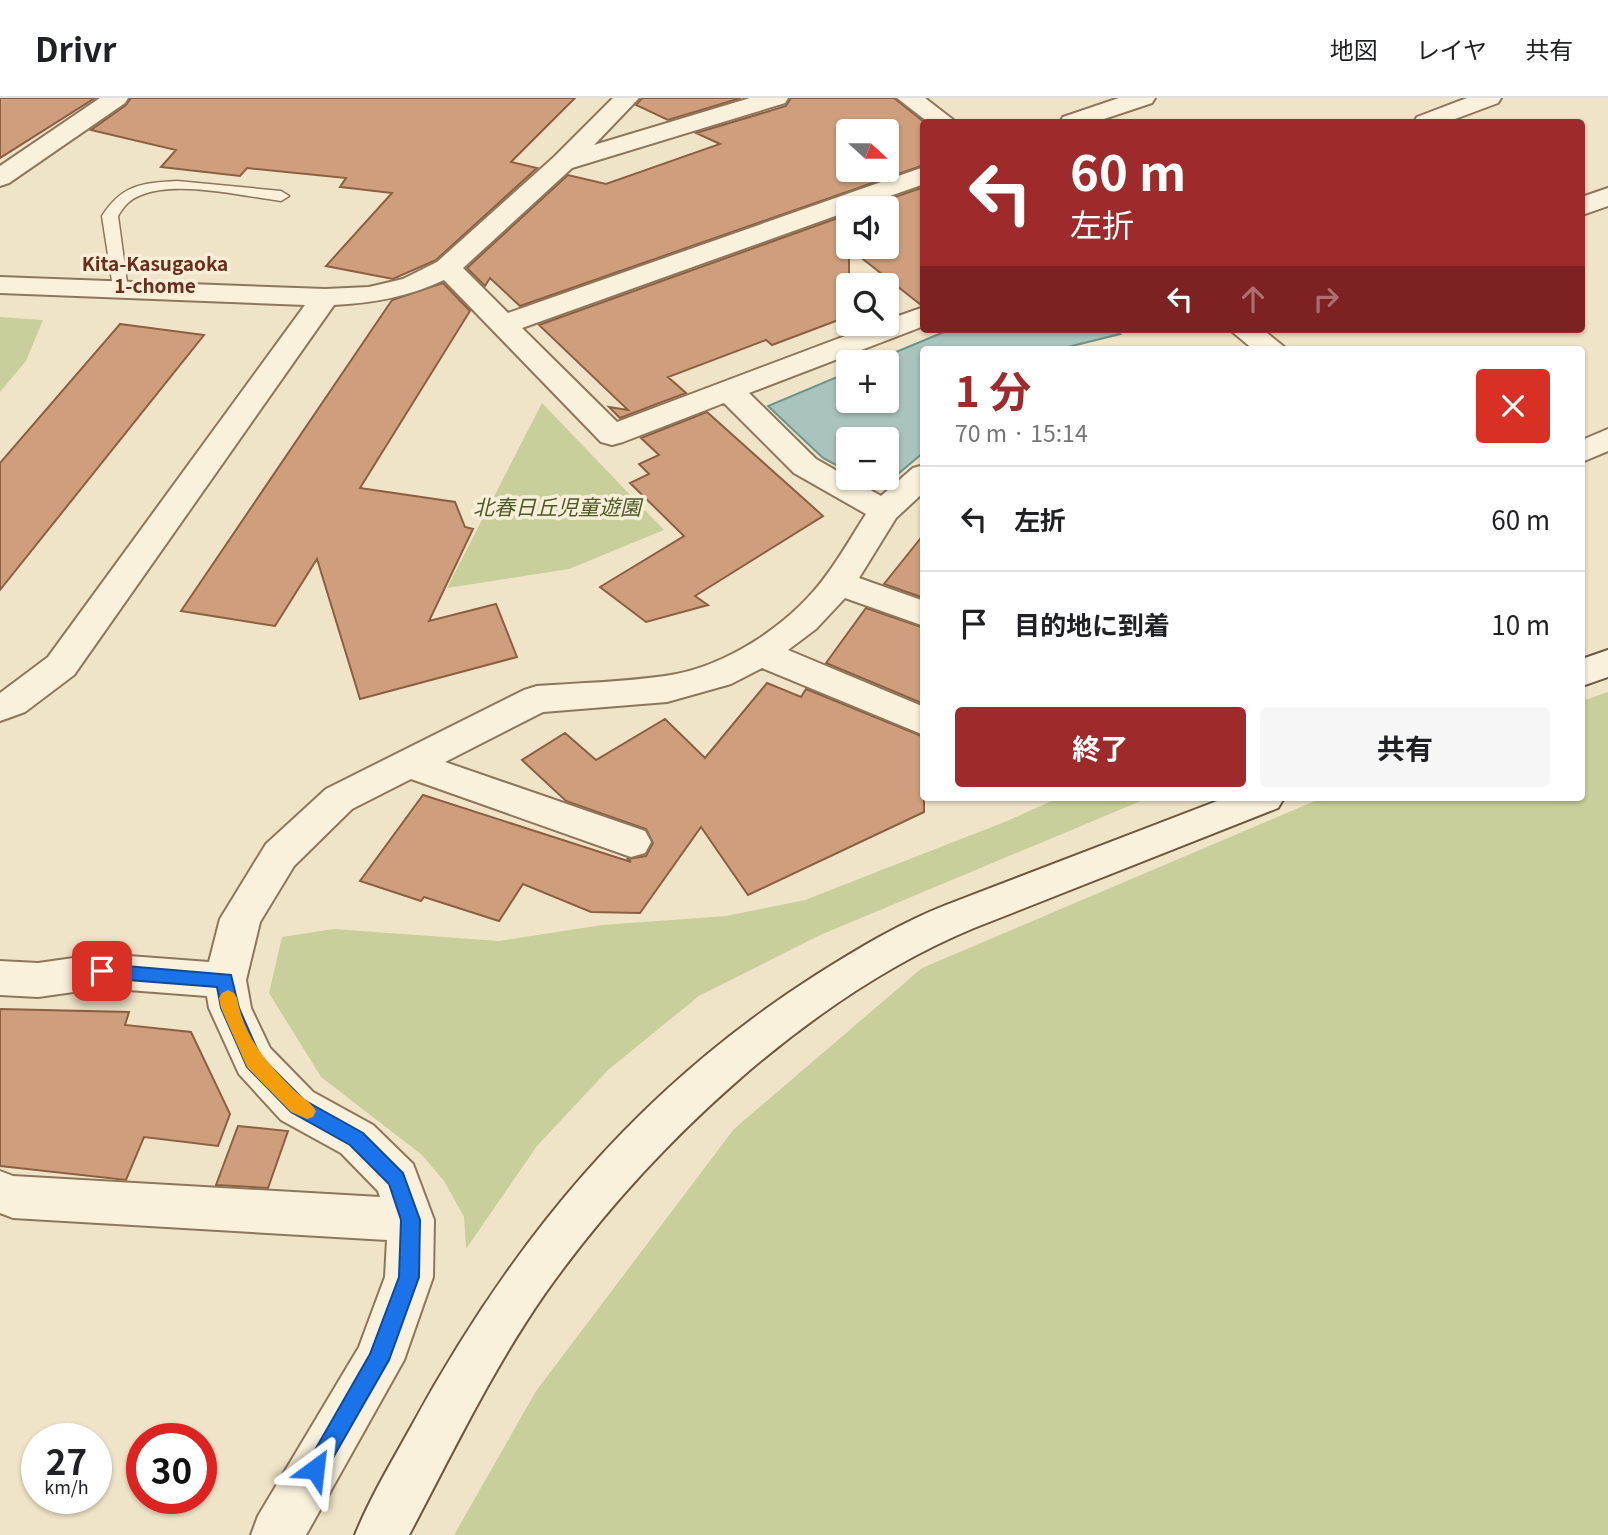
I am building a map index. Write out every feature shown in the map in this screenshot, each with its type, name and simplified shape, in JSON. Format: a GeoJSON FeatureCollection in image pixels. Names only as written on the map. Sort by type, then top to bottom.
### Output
{"type":"FeatureCollection","features":[{"type":"Feature","properties":{"kind":"street"},"geometry":{"type":"LineString","coordinates":[[0,178],[116,98]]}},
{"type":"Feature","properties":{"kind":"street"},"geometry":{"type":"LineString","coordinates":[[0,285],[326,297],[369,295],[412,285],[447,268],[563,162],[627,98]]}},
{"type":"Feature","properties":{"kind":"street"},"geometry":{"type":"LineString","coordinates":[[563,162],[776,98]]}},
{"type":"Feature","properties":{"kind":"street"},"geometry":{"type":"LineString","coordinates":[[909,98],[940,119]]}},
{"type":"Feature","properties":{"kind":"street"},"geometry":{"type":"LineString","coordinates":[[1081,119],[1143,98]]}},
{"type":"Feature","properties":{"kind":"street"},"geometry":{"type":"LineString","coordinates":[[1434,119],[1489,98]]}},
{"type":"Feature","properties":{"kind":"street"},"geometry":{"type":"LineString","coordinates":[[503,325],[920,176]]}},
{"type":"Feature","properties":{"kind":"street"},"geometry":{"type":"LineString","coordinates":[[1585,206],[1608,196]]}},
{"type":"Feature","properties":{"kind":"street"},"geometry":{"type":"LineString","coordinates":[[447,268],[612,435],[920,318]]}},
{"type":"Feature","properties":{"kind":"street"},"geometry":{"type":"LineString","coordinates":[[0,708],[12,703],[61,666],[326,297]]}},
{"type":"Feature","properties":{"kind":"street"},"geometry":{"type":"LineString","coordinates":[[1260,341],[1285,333]]}},
{"type":"Feature","properties":{"kind":"street"},"geometry":{"type":"LineString","coordinates":[[729,391],[805,466],[884,511]]}},
{"type":"Feature","properties":{"kind":"street"},"geometry":{"type":"LineString","coordinates":[[1585,450],[1608,439]]}},
{"type":"Feature","properties":{"kind":"street"},"geometry":{"type":"LineString","coordinates":[[276,1535],[379,1360],[409,1277],[411,1220],[397,1180],[365,1147],[356,1139],[298,1106],[254,1061],[230,1008],[225,980],[240,919],[280,855],[339,799],[407,763],[537,699],[667,690],[718,675],[761,653],[804,621],[839,583],[884,511],[920,479]]}},
{"type":"Feature","properties":{"kind":"street"},"geometry":{"type":"LineString","coordinates":[[839,583],[920,613]]}},
{"type":"Feature","properties":{"kind":"street"},"geometry":{"type":"LineString","coordinates":[[761,653],[920,720]]}},
{"type":"Feature","properties":{"kind":"street"},"geometry":{"type":"LineString","coordinates":[[1585,672],[1608,663]]}},
{"type":"Feature","properties":{"kind":"street"},"geometry":{"type":"LineString","coordinates":[[407,763],[631,842]]}},
{"type":"Feature","properties":{"kind":"street"},"geometry":{"type":"LineString","coordinates":[[382,1535],[460,1387],[527,1280],[601,1187],[677,1107],[756,1039],[838,981],[922,933],[1257,801]]}},
{"type":"Feature","properties":{"kind":"street"},"geometry":{"type":"LineString","coordinates":[[0,978],[38,980],[102,971],[225,980]]}},
{"type":"Feature","properties":{"kind":"street"},"geometry":{"type":"LineString","coordinates":[[0,1192],[13,1197],[411,1220]]}},
{"type":"Feature","properties":{"kind":"lane"},"geometry":{"type":"LineString","coordinates":[[120,290],[110,216],[125,197],[160,185],[189,185],[281,196]]}},
{"type":"Feature","properties":{"kind":"green space"},"geometry":{"type":"Polygon","coordinates":[[[0,317],[43,320],[26,361],[0,392],[0,317]]]}},
{"type":"Feature","properties":{"kind":"green space","name":"北春日丘児童遊園"},"geometry":{"type":"Polygon","coordinates":[[[542,403],[664,530],[569,569],[447,588],[542,403]]]}},
{"type":"Feature","properties":{"kind":"green space"},"geometry":{"type":"Polygon","coordinates":[[[1608,692],[1608,1535],[454,1535],[536,1391],[734,1129],[922,968],[1315,801],[1585,801],[1585,700],[1608,692]]]}},
{"type":"Feature","properties":{"kind":"green space"},"geometry":{"type":"Polygon","coordinates":[[[1051,801],[1141,801],[818,936],[699,996],[608,1070],[537,1146],[466,1249],[464,1217],[444,1181],[422,1155],[321,1077],[269,993],[282,937],[334,929],[499,941],[602,925],[726,916],[805,900],[1051,801]]]}},
{"type":"Feature","properties":{"kind":"water"},"geometry":{"type":"Polygon","coordinates":[[[941,333],[1120,334],[1072,346],[920,346],[920,455],[899,473],[899,427],[836,427],[836,465],[823,458],[768,406],[836,377],[836,413],[899,413],[899,351],[941,333]]]}},
{"type":"Feature","properties":{"kind":"building"},"geometry":{"type":"Polygon","coordinates":[[[0,98],[95,98],[0,158],[0,98]]]}},
{"type":"Feature","properties":{"kind":"building"},"geometry":{"type":"Polygon","coordinates":[[[131,98],[575,98],[511,162],[537,168],[436,260],[393,279],[326,266],[392,193],[340,187],[346,178],[247,168],[240,176],[161,167],[176,150],[91,130],[126,105],[131,98]]]}},
{"type":"Feature","properties":{"kind":"building"},"geometry":{"type":"Polygon","coordinates":[[[642,98],[741,98],[668,120],[636,105],[642,98]]]}},
{"type":"Feature","properties":{"kind":"building"},"geometry":{"type":"Polygon","coordinates":[[[791,98],[894,98],[920,119],[920,166],[900,173],[900,119],[836,119],[836,182],[875,182],[520,306],[490,278],[485,286],[467,268],[568,175],[606,184],[720,144],[696,133],[786,106],[791,98]]]}},
{"type":"Feature","properties":{"kind":"building"},"geometry":{"type":"Polygon","coordinates":[[[920,188],[920,304],[899,288],[899,273],[881,273],[863,259],[899,259],[898,196],[920,188]]]}},
{"type":"Feature","properties":{"kind":"building"},"geometry":{"type":"Polygon","coordinates":[[[836,219],[836,259],[849,259],[849,273],[836,273],[836,321],[772,345],[766,340],[668,377],[686,393],[620,418],[609,407],[628,410],[539,325],[836,219]]]}},
{"type":"Feature","properties":{"kind":"building"},"geometry":{"type":"Polygon","coordinates":[[[443,283],[470,311],[360,488],[455,502],[465,527],[473,529],[429,621],[496,604],[517,657],[360,699],[317,559],[275,626],[181,611],[392,300],[443,283]]]}},
{"type":"Feature","properties":{"kind":"building"},"geometry":{"type":"Polygon","coordinates":[[[120,324],[204,335],[0,590],[0,463],[120,324]]]}},
{"type":"Feature","properties":{"kind":"building"},"geometry":{"type":"Polygon","coordinates":[[[707,412],[823,516],[695,596],[708,605],[646,622],[600,587],[684,536],[630,483],[649,474],[639,464],[659,455],[641,438],[707,412]]]}},
{"type":"Feature","properties":{"kind":"building"},"geometry":{"type":"Polygon","coordinates":[[[920,539],[920,597],[884,584],[920,539]]]}},
{"type":"Feature","properties":{"kind":"building"},"geometry":{"type":"Polygon","coordinates":[[[866,608],[920,627],[920,702],[826,663],[866,608]]]}},
{"type":"Feature","properties":{"kind":"building"},"geometry":{"type":"Polygon","coordinates":[[[767,683],[801,697],[806,689],[920,735],[920,801],[924,801],[924,812],[748,895],[701,827],[640,913],[591,912],[523,884],[499,921],[424,897],[421,901],[360,881],[423,795],[631,862],[628,859],[646,856],[653,843],[646,829],[566,801],[522,760],[565,733],[596,760],[665,719],[705,758],[767,683]]]}},
{"type":"Feature","properties":{"kind":"building"},"geometry":{"type":"Polygon","coordinates":[[[0,1009],[129,1012],[125,1025],[191,1032],[230,1114],[218,1146],[144,1137],[126,1180],[0,1166],[0,1009]]]}},
{"type":"Feature","properties":{"kind":"building"},"geometry":{"type":"Polygon","coordinates":[[[238,1126],[288,1131],[268,1188],[216,1185],[238,1126]]]}},
{"type":"Feature","properties":{"kind":"slow traffic"},"geometry":{"type":"LineString","coordinates":[[228,998],[254,1061],[298,1106],[307,1111]]}},
{"type":"Feature","properties":{"kind":"district","name":"Kita-Kasugaoka 1-chome"},"geometry":{"type":"Point","coordinates":[155,275]}},
{"type":"Feature","properties":{"kind":"route"},"geometry":{"type":"LineString","coordinates":[[102,971],[225,980],[230,1008],[254,1061],[298,1106],[356,1139],[397,1180],[411,1220],[409,1277],[379,1360],[315,1469]]}}]}
